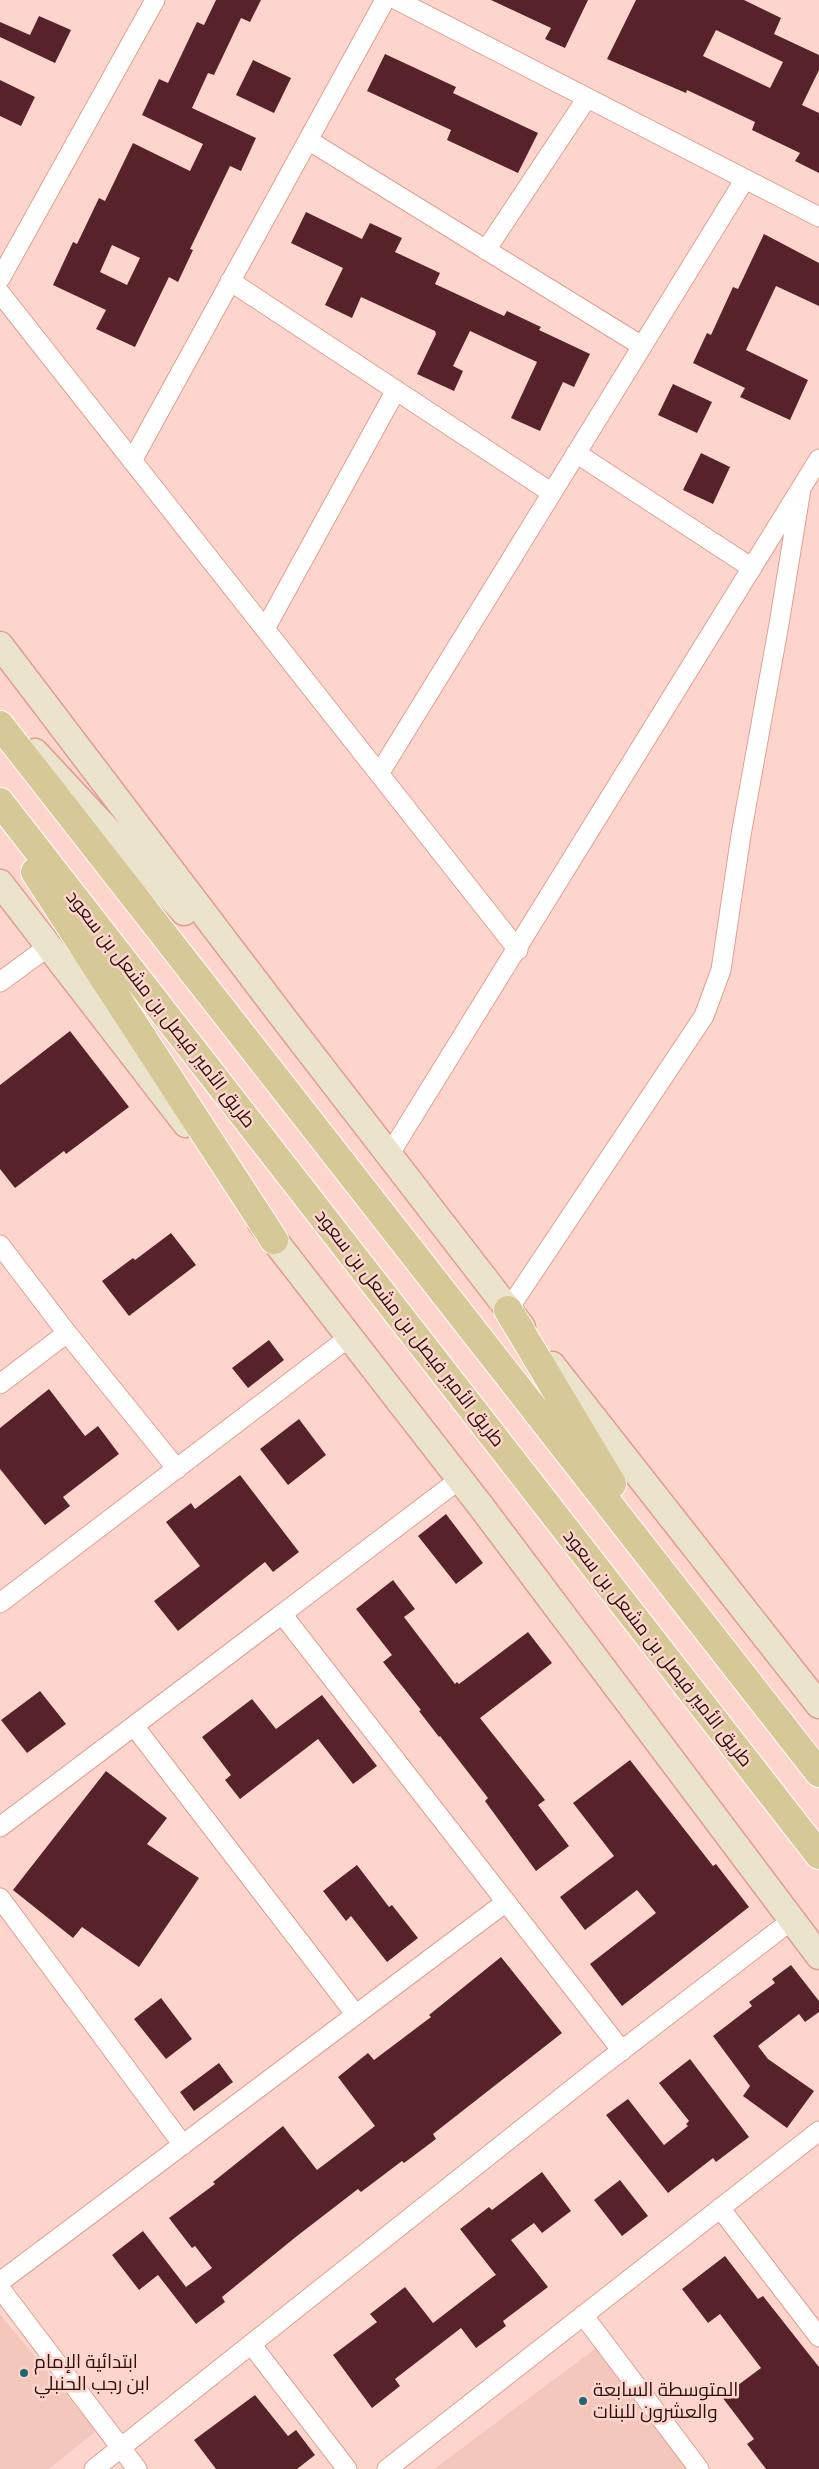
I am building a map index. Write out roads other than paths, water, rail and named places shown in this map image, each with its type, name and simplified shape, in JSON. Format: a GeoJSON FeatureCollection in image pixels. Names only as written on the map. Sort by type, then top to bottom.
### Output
{"type":"FeatureCollection","features":[{"type":"Feature","properties":{"kind":"main road"},"geometry":{"type":"LineString","coordinates":[[0,645],[508,1310],[819,1704]]}},
{"type":"Feature","properties":{"kind":"main road"},"geometry":{"type":"LineString","coordinates":[[0,715],[285,1020]]}},
{"type":"Feature","properties":{"kind":"main road"},"geometry":{"type":"LineString","coordinates":[[0,724],[819,1773]]}},
{"type":"Feature","properties":{"kind":"main road","name":"طريق الأمير فيصل بن مشعل بن سعود"},"geometry":{"type":"LineString","coordinates":[[0,802],[819,1855]]}},
{"type":"Feature","properties":{"kind":"main road"},"geometry":{"type":"LineString","coordinates":[[0,819],[274,1240]]}},
{"type":"Feature","properties":{"kind":"main road"},"geometry":{"type":"LineString","coordinates":[[0,882],[274,1240],[351,1336],[819,1956]]}},
{"type":"Feature","properties":{"kind":"main road"},"geometry":{"type":"LineString","coordinates":[[508,1310],[668,1580]]}},
{"type":"Feature","properties":{"kind":"street"},"geometry":{"type":"LineString","coordinates":[[0,278],[155,0]]}},
{"type":"Feature","properties":{"kind":"street"},"geometry":{"type":"LineString","coordinates":[[132,460],[385,0]]}},
{"type":"Feature","properties":{"kind":"street"},"geometry":{"type":"LineString","coordinates":[[397,0],[819,217]]}},
{"type":"Feature","properties":{"kind":"street"},"geometry":{"type":"LineString","coordinates":[[486,250],[587,98]]}},
{"type":"Feature","properties":{"kind":"street"},"geometry":{"type":"LineString","coordinates":[[308,140],[642,346]]}},
{"type":"Feature","properties":{"kind":"street"},"geometry":{"type":"LineString","coordinates":[[379,774],[744,179]]}},
{"type":"Feature","properties":{"kind":"street"},"geometry":{"type":"LineString","coordinates":[[230,281],[552,493]]}},
{"type":"Feature","properties":{"kind":"street"},"geometry":{"type":"LineString","coordinates":[[0,293],[518,950]]}},
{"type":"Feature","properties":{"kind":"street"},"geometry":{"type":"LineString","coordinates":[[265,629],[396,390]]}},
{"type":"Feature","properties":{"kind":"street"},"geometry":{"type":"LineString","coordinates":[[576,453],[752,568]]}},
{"type":"Feature","properties":{"kind":"street"},"geometry":{"type":"LineString","coordinates":[[389,1155],[518,950],[819,459]]}},
{"type":"Feature","properties":{"kind":"street"},"geometry":{"type":"LineString","coordinates":[[508,1310],[704,1016],[720,970],[800,489]]}},
{"type":"Feature","properties":{"kind":"street"},"geometry":{"type":"LineString","coordinates":[[0,982],[50,946]]}},
{"type":"Feature","properties":{"kind":"street"},"geometry":{"type":"LineString","coordinates":[[0,1245],[177,1469]]}},
{"type":"Feature","properties":{"kind":"street"},"geometry":{"type":"LineString","coordinates":[[0,1384],[68,1333]]}},
{"type":"Feature","properties":{"kind":"street"},"geometry":{"type":"LineString","coordinates":[[0,1603],[351,1336]]}},
{"type":"Feature","properties":{"kind":"street"},"geometry":{"type":"LineString","coordinates":[[0,1828],[460,1479]]}},
{"type":"Feature","properties":{"kind":"street"},"geometry":{"type":"LineString","coordinates":[[282,1614],[622,2050]]}},
{"type":"Feature","properties":{"kind":"street"},"geometry":{"type":"LineString","coordinates":[[134,1726],[356,2015]]}},
{"type":"Feature","properties":{"kind":"street"},"geometry":{"type":"LineString","coordinates":[[0,1898],[183,2145]]}},
{"type":"Feature","properties":{"kind":"street"},"geometry":{"type":"LineString","coordinates":[[0,2282],[506,1902]]}},
{"type":"Feature","properties":{"kind":"street"},"geometry":{"type":"LineString","coordinates":[[94,2469],[622,2050],[792,1920]]}},
{"type":"Feature","properties":{"kind":"street"},"geometry":{"type":"LineString","coordinates":[[387,2469],[819,2130]]}},
{"type":"Feature","properties":{"kind":"street"},"geometry":{"type":"LineString","coordinates":[[720,2208],[819,2337]]}},
{"type":"Feature","properties":{"kind":"street"},"geometry":{"type":"LineString","coordinates":[[0,2288],[137,2469]]}},
{"type":"Feature","properties":{"kind":"street"},"geometry":{"type":"LineString","coordinates":[[583,2315],[699,2469]]}},
{"type":"Feature","properties":{"kind":"street"},"geometry":{"type":"LineString","coordinates":[[251,2344],[348,2469]]}},
{"type":"Feature","properties":{"kind":"place","name":"ابتدائية الإمام ابن رجب الحنبلي"},"geometry":{"type":"Point","coordinates":[24,2373]}},
{"type":"Feature","properties":{"kind":"place","name":"المتوسطة السابعة والعشرون للبنات"},"geometry":{"type":"Point","coordinates":[583,2401]}}]}
